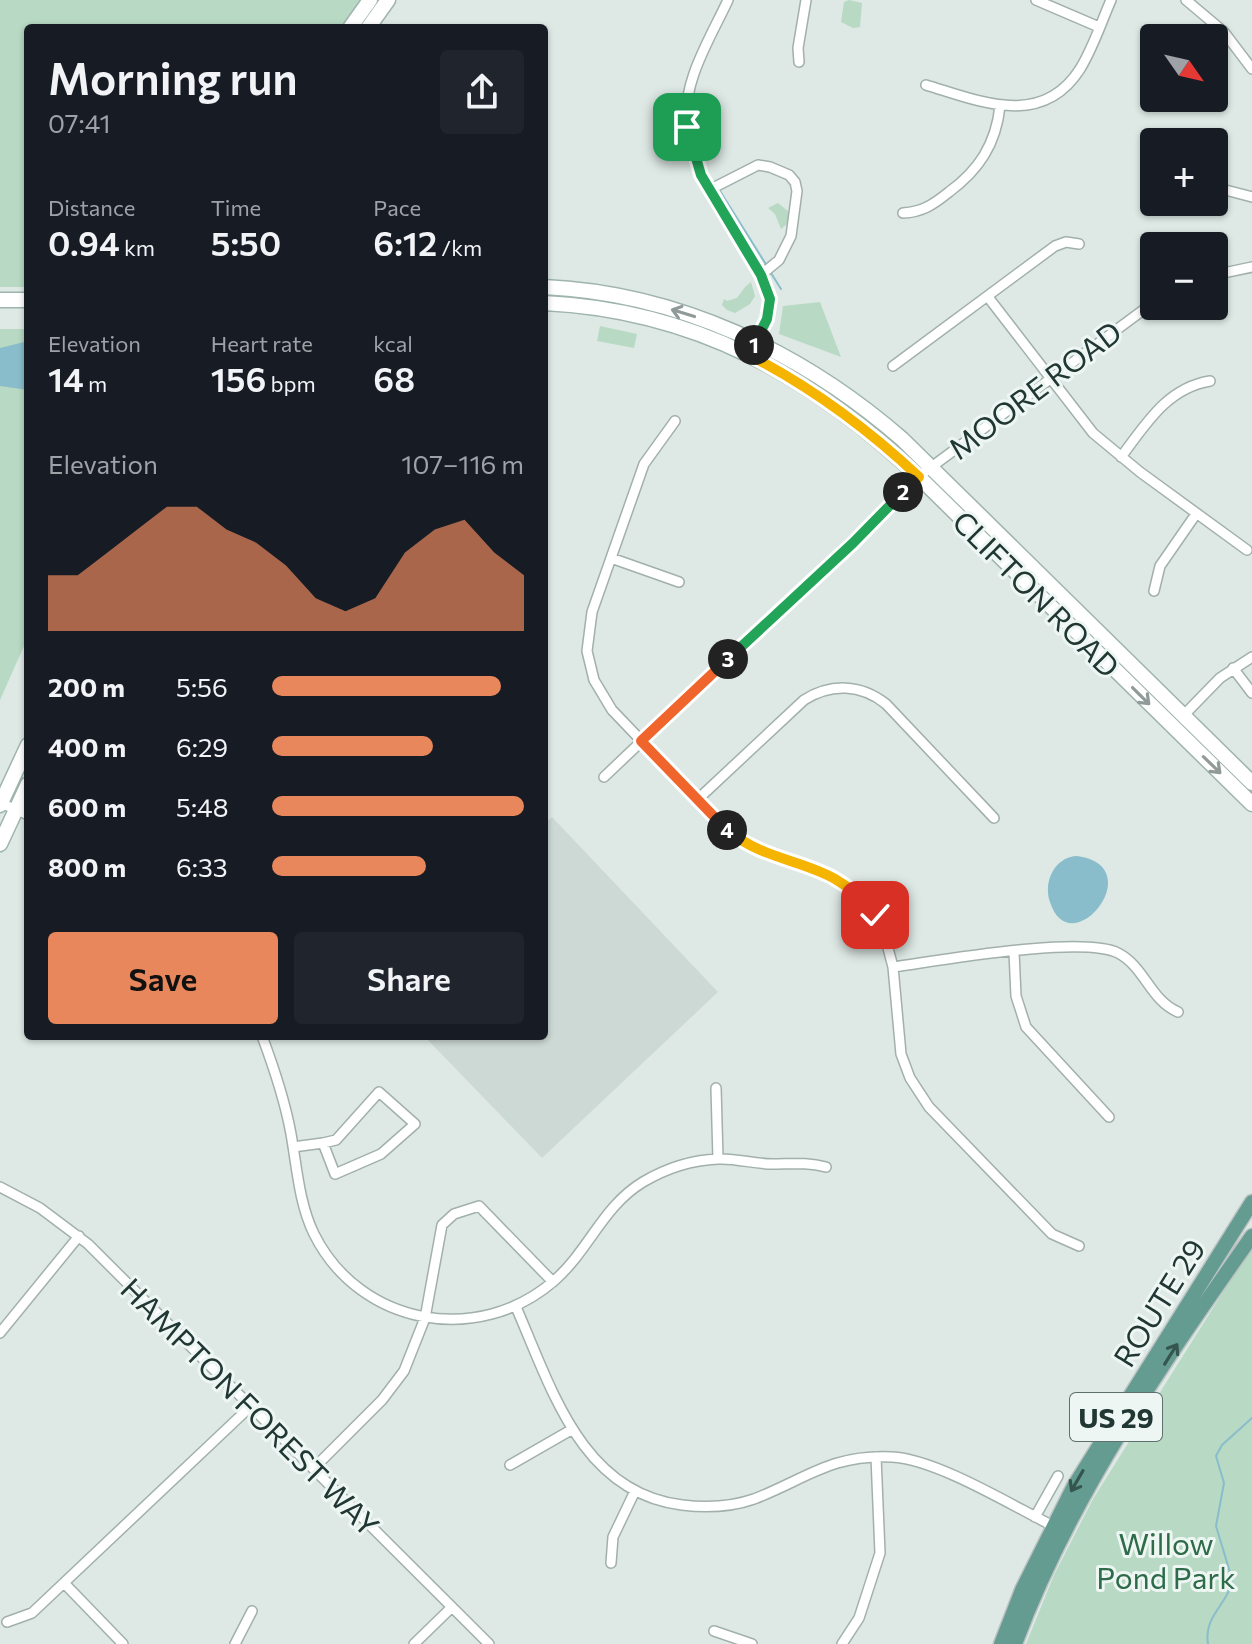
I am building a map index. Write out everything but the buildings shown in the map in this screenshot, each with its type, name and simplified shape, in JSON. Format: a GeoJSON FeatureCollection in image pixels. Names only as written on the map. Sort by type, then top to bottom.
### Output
{"type":"FeatureCollection","features":[{"type":"Feature","properties":{"kind":"main road"},"geometry":{"type":"LineString","coordinates":[[353,24],[370,0]]}},
{"type":"Feature","properties":{"kind":"main road"},"geometry":{"type":"LineString","coordinates":[[371,24],[388,0]]}},
{"type":"Feature","properties":{"kind":"main road","name":"CLIFTON ROAD"},"geometry":{"type":"LineString","coordinates":[[548,287],[588,291],[649,303],[690,315],[756,341],[794,360],[852,398],[902,439],[925,472]]}},
{"type":"Feature","properties":{"kind":"main road"},"geometry":{"type":"LineString","coordinates":[[0,300],[24,300]]}},
{"type":"Feature","properties":{"kind":"main road","name":"CLIFTON ROAD"},"geometry":{"type":"LineString","coordinates":[[548,303],[632,315],[686,329],[785,373],[836,406],[925,472],[1178,721],[1252,804]]}},
{"type":"Feature","properties":{"kind":"main road","name":"CLIFTON ROAD"},"geometry":{"type":"LineString","coordinates":[[1178,721],[1252,783]]}},
{"type":"Feature","properties":{"kind":"main road"},"geometry":{"type":"LineString","coordinates":[[0,804],[24,753]]}},
{"type":"Feature","properties":{"kind":"main road"},"geometry":{"type":"LineString","coordinates":[[0,844],[22,812]]}},
{"type":"Feature","properties":{"kind":"main road","name":"ROUTE 29"},"geometry":{"type":"LineString","coordinates":[[1001,1644],[1022,1590],[1053,1526],[1101,1442],[1252,1202]]}},
{"type":"Feature","properties":{"kind":"main road","name":"ROUTE 29"},"geometry":{"type":"LineString","coordinates":[[1015,1644],[1046,1568],[1076,1508],[1187,1329],[1252,1236]]}},
{"type":"Feature","properties":{"kind":"street"},"geometry":{"type":"LineString","coordinates":[[728,0],[701,57],[687,97],[687,130],[701,175],[761,275],[770,299],[767,319],[749,355]]}},
{"type":"Feature","properties":{"kind":"street"},"geometry":{"type":"LineString","coordinates":[[799,62],[806,0]]}},
{"type":"Feature","properties":{"kind":"street"},"geometry":{"type":"LineString","coordinates":[[1036,0],[1099,27]]}},
{"type":"Feature","properties":{"kind":"street"},"geometry":{"type":"LineString","coordinates":[[926,85],[1000,106],[1034,104],[1064,88],[1084,62],[1111,0]]}},
{"type":"Feature","properties":{"kind":"street"},"geometry":{"type":"LineString","coordinates":[[1186,0],[1224,32],[1252,69]]}},
{"type":"Feature","properties":{"kind":"street"},"geometry":{"type":"LineString","coordinates":[[903,213],[918,212],[932,206],[973,172],[992,143],[1000,106]]}},
{"type":"Feature","properties":{"kind":"street"},"geometry":{"type":"LineString","coordinates":[[709,190],[758,165],[789,175],[795,182],[797,191],[791,236],[779,260],[761,275]]}},
{"type":"Feature","properties":{"kind":"street"},"geometry":{"type":"LineString","coordinates":[[1228,191],[1252,197]]}},
{"type":"Feature","properties":{"kind":"street"},"geometry":{"type":"LineString","coordinates":[[893,366],[1055,246],[1066,242],[1079,244]]}},
{"type":"Feature","properties":{"kind":"street"},"geometry":{"type":"LineString","coordinates":[[1228,272],[1252,267]]}},
{"type":"Feature","properties":{"kind":"street"},"geometry":{"type":"LineString","coordinates":[[988,297],[1093,433],[1247,550]]}},
{"type":"Feature","properties":{"kind":"street","name":"MOORE ROAD"},"geometry":{"type":"LineString","coordinates":[[604,777],[925,472],[1140,312]]}},
{"type":"Feature","properties":{"kind":"street"},"geometry":{"type":"LineString","coordinates":[[1121,457],[1149,419],[1173,395],[1192,384],[1210,381]]}},
{"type":"Feature","properties":{"kind":"street"},"geometry":{"type":"LineString","coordinates":[[675,421],[644,464],[590,621],[589,659],[594,680],[603,698],[641,741],[725,828],[746,844],[824,871],[861,898],[884,933],[893,967],[899,1044],[904,1066],[915,1088],[929,1107],[1052,1234],[1079,1246]]}},
{"type":"Feature","properties":{"kind":"street"},"geometry":{"type":"LineString","coordinates":[[1154,591],[1160,566],[1196,514]]}},
{"type":"Feature","properties":{"kind":"street"},"geometry":{"type":"LineString","coordinates":[[611,558],[679,582]]}},
{"type":"Feature","properties":{"kind":"street"},"geometry":{"type":"LineString","coordinates":[[1178,721],[1220,678],[1252,657]]}},
{"type":"Feature","properties":{"kind":"street"},"geometry":{"type":"LineString","coordinates":[[1233,668],[1252,693]]}},
{"type":"Feature","properties":{"kind":"street"},"geometry":{"type":"LineString","coordinates":[[697,800],[804,700],[825,690],[846,687],[868,692],[886,704],[994,818]]}},
{"type":"Feature","properties":{"kind":"street"},"geometry":{"type":"LineString","coordinates":[[0,804],[22,812]]}},
{"type":"Feature","properties":{"kind":"street"},"geometry":{"type":"LineString","coordinates":[[893,967],[1014,952],[1094,947],[1115,952],[1138,970],[1163,1004],[1178,1012]]}},
{"type":"Feature","properties":{"kind":"street"},"geometry":{"type":"LineString","coordinates":[[1014,952],[1016,996],[1026,1027],[1109,1117]]}},
{"type":"Feature","properties":{"kind":"street"},"geometry":{"type":"LineString","coordinates":[[263,1040],[279,1085],[302,1202],[314,1234],[330,1260],[365,1293],[399,1310],[425,1318],[471,1319],[516,1307],[553,1282],[571,1264],[607,1213],[629,1192],[672,1169],[718,1159],[771,1164],[801,1162],[826,1167]]}},
{"type":"Feature","properties":{"kind":"street"},"geometry":{"type":"LineString","coordinates":[[716,1088],[718,1159]]}},
{"type":"Feature","properties":{"kind":"street"},"geometry":{"type":"LineString","coordinates":[[293,1147],[336,1140],[379,1092],[415,1124],[381,1154],[335,1174],[323,1143]]}},
{"type":"Feature","properties":{"kind":"street","name":"HAMPTON FOREST WAY"},"geometry":{"type":"LineString","coordinates":[[0,1187],[40,1208],[79,1236],[489,1644]]}},
{"type":"Feature","properties":{"kind":"street"},"geometry":{"type":"LineString","coordinates":[[314,1468],[395,1384],[411,1357],[425,1318],[442,1225],[454,1214],[479,1206],[553,1282]]}},
{"type":"Feature","properties":{"kind":"street"},"geometry":{"type":"LineString","coordinates":[[0,1333],[79,1236]]}},
{"type":"Feature","properties":{"kind":"street"},"geometry":{"type":"LineString","coordinates":[[516,1307],[571,1430],[599,1465],[635,1491],[671,1504],[715,1507],[765,1495],[829,1464],[855,1458],[899,1458],[928,1465],[1053,1526]]}},
{"type":"Feature","properties":{"kind":"street"},"geometry":{"type":"LineString","coordinates":[[7,1622],[32,1613],[251,1406]]}},
{"type":"Feature","properties":{"kind":"street"},"geometry":{"type":"LineString","coordinates":[[510,1465],[571,1430]]}},
{"type":"Feature","properties":{"kind":"street"},"geometry":{"type":"LineString","coordinates":[[842,1644],[859,1618],[880,1553],[876,1457]]}},
{"type":"Feature","properties":{"kind":"street"},"geometry":{"type":"LineString","coordinates":[[1035,1517],[1058,1476]]}},
{"type":"Feature","properties":{"kind":"street"},"geometry":{"type":"LineString","coordinates":[[611,1563],[613,1537],[635,1491]]}},
{"type":"Feature","properties":{"kind":"street"},"geometry":{"type":"LineString","coordinates":[[64,1583],[123,1644]]}},
{"type":"Feature","properties":{"kind":"street"},"geometry":{"type":"LineString","coordinates":[[414,1644],[452,1607]]}},
{"type":"Feature","properties":{"kind":"street"},"geometry":{"type":"LineString","coordinates":[[235,1644],[252,1611]]}},
{"type":"Feature","properties":{"kind":"street"},"geometry":{"type":"LineString","coordinates":[[714,1631],[752,1644]]}},
{"type":"Feature","properties":{"kind":"shaded area"},"geometry":{"type":"Polygon","coordinates":[[[552,817],[718,992],[542,1158],[428,1040],[548,1040],[548,820],[552,817]]]}},
{"type":"Feature","properties":{"kind":"green space"},"geometry":{"type":"Polygon","coordinates":[[[0,0],[370,0],[353,24],[24,24],[24,287],[0,287],[0,0]]]}},
{"type":"Feature","properties":{"kind":"green space"},"geometry":{"type":"Polygon","coordinates":[[[844,2],[862,3],[860,27],[853,28],[841,22],[844,2]]]}},
{"type":"Feature","properties":{"kind":"green space"},"geometry":{"type":"Polygon","coordinates":[[[778,203],[789,212],[788,223],[781,229],[775,214],[768,208],[778,203]]]}},
{"type":"Feature","properties":{"kind":"green space"},"geometry":{"type":"Polygon","coordinates":[[[751,282],[755,296],[750,304],[735,313],[722,305],[724,299],[737,298],[751,282]]]}},
{"type":"Feature","properties":{"kind":"green space"},"geometry":{"type":"Polygon","coordinates":[[[820,302],[841,357],[779,334],[783,306],[820,302]]]}},
{"type":"Feature","properties":{"kind":"green space"},"geometry":{"type":"Polygon","coordinates":[[[600,326],[637,334],[634,348],[597,341],[600,326]]]}},
{"type":"Feature","properties":{"kind":"green space"},"geometry":{"type":"Polygon","coordinates":[[[0,329],[24,329],[24,646],[0,700],[0,329]]]}},
{"type":"Feature","properties":{"kind":"green space","name":"Willow Pond Park"},"geometry":{"type":"Polygon","coordinates":[[[1252,1246],[1252,1644],[1026,1644],[1054,1575],[1093,1499],[1252,1246]]]}},
{"type":"Feature","properties":{"kind":"water"},"geometry":{"type":"Polygon","coordinates":[[[24,342],[24,389],[0,386],[0,348],[24,342]]]}},
{"type":"Feature","properties":{"kind":"water"},"geometry":{"type":"Polygon","coordinates":[[[1077,856],[1098,863],[1107,876],[1107,892],[1099,907],[1087,918],[1073,923],[1060,919],[1050,902],[1048,887],[1057,866],[1069,857],[1077,856]]]}},
{"type":"Feature","properties":{"kind":"waterway"},"geometry":{"type":"LineString","coordinates":[[720,191],[767,266]]}},
{"type":"Feature","properties":{"kind":"waterway"},"geometry":{"type":"LineString","coordinates":[[771,273],[781,289]]}},
{"type":"Feature","properties":{"kind":"waterway"},"geometry":{"type":"LineString","coordinates":[[1208,1644],[1209,1625],[1227,1595],[1232,1579],[1216,1526],[1224,1483],[1216,1456],[1222,1445],[1252,1418]]}},
{"type":"Feature","properties":{"kind":"route"},"geometry":{"type":"LineString","coordinates":[[687,127],[701,175],[761,275],[770,299],[767,319],[749,355],[785,373],[836,406],[919,477],[853,543],[641,741],[735,837],[757,849],[839,879],[875,915]]}}]}
